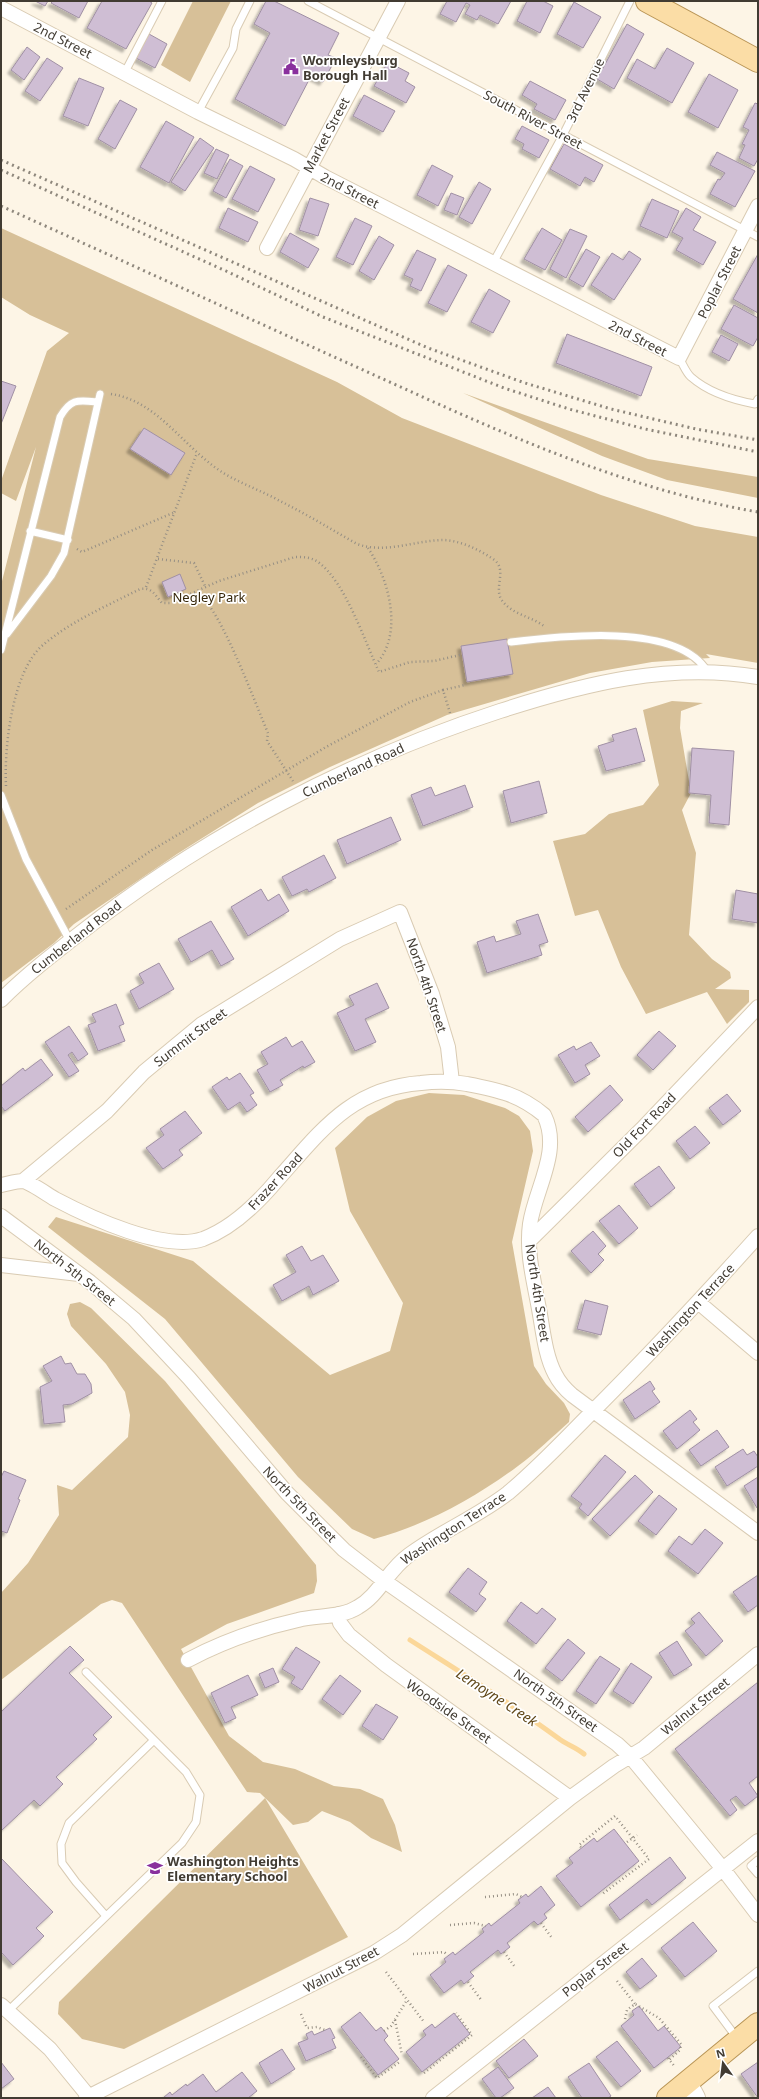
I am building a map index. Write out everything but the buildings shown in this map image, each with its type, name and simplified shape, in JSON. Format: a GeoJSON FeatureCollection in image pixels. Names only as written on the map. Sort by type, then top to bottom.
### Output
{"type":"FeatureCollection","features":[{"type":"Feature","properties":{"kind":"main road"},"geometry":{"type":"LineString","coordinates":[[647,1],[758,61]]}},
{"type":"Feature","properties":{"kind":"main road"},"geometry":{"type":"LineString","coordinates":[[668,2098],[758,2024]]}},
{"type":"Feature","properties":{"kind":"street","name":"Market Street"},"geometry":{"type":"LineString","coordinates":[[267,248],[398,1]]}},
{"type":"Feature","properties":{"kind":"street","name":"2nd Street"},"geometry":{"type":"LineString","coordinates":[[1,8],[125,72],[198,112],[680,358]]}},
{"type":"Feature","properties":{"kind":"street","name":"Poplar Street"},"geometry":{"type":"LineString","coordinates":[[680,358],[752,234],[758,206]]}},
{"type":"Feature","properties":{"kind":"street","name":"Cumberland Road"},"geometry":{"type":"LineString","coordinates":[[1,1000],[24,978],[120,902],[229,832],[276,806],[374,759],[465,723],[568,690],[672,672],[707,671],[758,677]]}},
{"type":"Feature","properties":{"kind":"street","name":"North 4th Street"},"geometry":{"type":"LineString","coordinates":[[400,912],[415,947],[444,1034],[448,1048],[452,1082],[501,1091],[520,1097],[530,1102],[544,1115],[547,1120],[549,1157],[533,1210],[529,1250],[545,1342],[554,1373],[560,1383],[572,1395],[758,1533]]}},
{"type":"Feature","properties":{"kind":"street","name":"Summit Street"},"geometry":{"type":"LineString","coordinates":[[23,1181],[107,1111],[144,1072],[202,1024],[340,939],[400,912]]}},
{"type":"Feature","properties":{"kind":"street","name":"Old Fort Road"},"geometry":{"type":"LineString","coordinates":[[529,1241],[642,1129],[758,1007]]}},
{"type":"Feature","properties":{"kind":"street","name":"Frazer Road"},"geometry":{"type":"LineString","coordinates":[[23,1181],[95,1218],[152,1238],[170,1242],[190,1242],[219,1231],[247,1212],[312,1141],[342,1112],[356,1102],[387,1088],[409,1084],[452,1082]]}},
{"type":"Feature","properties":{"kind":"street"},"geometry":{"type":"LineString","coordinates":[[1,1185],[23,1181]]}},
{"type":"Feature","properties":{"kind":"street","name":"North 5th Street"},"geometry":{"type":"LineString","coordinates":[[1,1216],[79,1274],[134,1319],[189,1378],[287,1493],[344,1550],[383,1580],[607,1736],[630,1756],[723,1869],[758,1915]]}},
{"type":"Feature","properties":{"kind":"street","name":"Washington Terrace"},"geometry":{"type":"LineString","coordinates":[[188,1660],[240,1635],[297,1620],[338,1614],[357,1608],[365,1603],[375,1594],[383,1580],[394,1567],[409,1555],[474,1516],[507,1493],[540,1464],[698,1302],[758,1236]]}},
{"type":"Feature","properties":{"kind":"street"},"geometry":{"type":"LineString","coordinates":[[1,1265],[79,1274]]}},
{"type":"Feature","properties":{"kind":"street"},"geometry":{"type":"LineString","coordinates":[[698,1302],[758,1353]]}},
{"type":"Feature","properties":{"kind":"street","name":"Woodside Street"},"geometry":{"type":"LineString","coordinates":[[338,1614],[340,1623],[349,1635],[386,1665],[570,1798]]}},
{"type":"Feature","properties":{"kind":"street","name":"Walnut Street"},"geometry":{"type":"LineString","coordinates":[[630,1756],[644,1748],[758,1654]]}},
{"type":"Feature","properties":{"kind":"street"},"geometry":{"type":"LineString","coordinates":[[570,1798],[630,1756]]}},
{"type":"Feature","properties":{"kind":"street","name":"Walnut Street"},"geometry":{"type":"LineString","coordinates":[[88,2098],[374,1953],[402,1936],[570,1798]]}},
{"type":"Feature","properties":{"kind":"street","name":"Poplar Street"},"geometry":{"type":"LineString","coordinates":[[433,2098],[758,1841]]}},
{"type":"Feature","properties":{"kind":"street"},"geometry":{"type":"LineString","coordinates":[[4,2008],[50,2049],[88,2098]]}},
{"type":"Feature","properties":{"kind":"lane"},"geometry":{"type":"LineString","coordinates":[[125,72],[162,1]]}},
{"type":"Feature","properties":{"kind":"lane"},"geometry":{"type":"LineString","coordinates":[[198,112],[233,48],[236,29],[250,1]]}},
{"type":"Feature","properties":{"kind":"lane","name":"South River Street"},"geometry":{"type":"LineString","coordinates":[[308,1],[377,39],[752,234]]}},
{"type":"Feature","properties":{"kind":"lane","name":"3rd Avenue"},"geometry":{"type":"LineString","coordinates":[[493,263],[563,135],[630,1]]}},
{"type":"Feature","properties":{"kind":"lane"},"geometry":{"type":"LineString","coordinates":[[680,358],[690,377],[715,392],[740,401],[755,404],[758,399]]}},
{"type":"Feature","properties":{"kind":"lane"},"geometry":{"type":"LineString","coordinates":[[4,639],[51,576],[68,542],[100,394]]}},
{"type":"Feature","properties":{"kind":"lane"},"geometry":{"type":"LineString","coordinates":[[1,650],[60,417],[70,403],[79,400],[98,402]]}},
{"type":"Feature","properties":{"kind":"lane"},"geometry":{"type":"LineString","coordinates":[[30,531],[68,542]]}},
{"type":"Feature","properties":{"kind":"lane"},"geometry":{"type":"LineString","coordinates":[[511,642],[587,636],[656,640],[693,656],[700,661],[707,671]]}},
{"type":"Feature","properties":{"kind":"lane"},"geometry":{"type":"LineString","coordinates":[[1,795],[26,859],[70,941]]}},
{"type":"Feature","properties":{"kind":"lane"},"geometry":{"type":"LineString","coordinates":[[4,2008],[106,1916],[182,1843],[196,1822],[200,1795],[186,1772],[86,1672]]}},
{"type":"Feature","properties":{"kind":"lane"},"geometry":{"type":"LineString","coordinates":[[106,1916],[76,1882],[62,1863],[61,1844],[69,1823],[154,1740]]}},
{"type":"Feature","properties":{"kind":"lane"},"geometry":{"type":"LineString","coordinates":[[758,1860],[751,1866],[758,1874]]}},
{"type":"Feature","properties":{"kind":"lane"},"geometry":{"type":"LineString","coordinates":[[739,2040],[712,2006],[758,1971]]}},
{"type":"Feature","properties":{"kind":"path"},"geometry":{"type":"LineString","coordinates":[[100,394],[119,395],[142,406],[174,430],[197,453],[226,474],[279,500],[357,544],[368,548],[405,546],[441,540],[462,544],[478,551],[498,564],[500,570],[500,596],[502,600],[521,614],[544,626],[550,638]]}},
{"type":"Feature","properties":{"kind":"path"},"geometry":{"type":"LineString","coordinates":[[146,587],[197,453]]}},
{"type":"Feature","properties":{"kind":"path"},"geometry":{"type":"LineString","coordinates":[[68,542],[82,552],[175,512]]}},
{"type":"Feature","properties":{"kind":"path"},"geometry":{"type":"LineString","coordinates":[[368,548],[382,573],[391,608],[388,645],[382,657],[376,664]]}},
{"type":"Feature","properties":{"kind":"path"},"geometry":{"type":"LineString","coordinates":[[7,788],[5,758],[11,715],[29,661],[42,646],[75,622],[140,588],[146,587],[152,590],[165,604],[192,594],[219,581],[277,562],[295,557],[312,559],[327,571],[341,590],[379,672],[410,662],[434,661],[460,654]]}},
{"type":"Feature","properties":{"kind":"path"},"geometry":{"type":"LineString","coordinates":[[158,558],[194,563],[206,588]]}},
{"type":"Feature","properties":{"kind":"path"},"geometry":{"type":"LineString","coordinates":[[192,594],[199,594],[204,597],[218,620],[268,733],[267,742],[293,781]]}},
{"type":"Feature","properties":{"kind":"path"},"geometry":{"type":"LineString","coordinates":[[56,916],[152,850],[326,746],[410,702],[443,690],[465,685]]}},
{"type":"Feature","properties":{"kind":"path"},"geometry":{"type":"LineString","coordinates":[[443,690],[451,716]]}},
{"type":"Feature","properties":{"kind":"path"},"geometry":{"type":"LineString","coordinates":[[581,1847],[579,1845],[615,1816],[649,1859],[601,1895]]}},
{"type":"Feature","properties":{"kind":"path"},"geometry":{"type":"LineString","coordinates":[[627,1842],[637,1835]]}},
{"type":"Feature","properties":{"kind":"path"},"geometry":{"type":"LineString","coordinates":[[485,1896],[516,1894],[522,1897]]}},
{"type":"Feature","properties":{"kind":"path"},"geometry":{"type":"LineString","coordinates":[[450,1925],[474,1923],[486,1926]]}},
{"type":"Feature","properties":{"kind":"path"},"geometry":{"type":"LineString","coordinates":[[541,1923],[552,1938]]}},
{"type":"Feature","properties":{"kind":"path"},"geometry":{"type":"LineString","coordinates":[[412,1954],[444,1952],[448,1955]]}},
{"type":"Feature","properties":{"kind":"path"},"geometry":{"type":"LineString","coordinates":[[504,1952],[515,1967]]}},
{"type":"Feature","properties":{"kind":"path"},"geometry":{"type":"LineString","coordinates":[[386,1972],[424,2022]]}},
{"type":"Feature","properties":{"kind":"path"},"geometry":{"type":"LineString","coordinates":[[618,1981],[634,2004],[659,2018],[681,2044],[680,2050],[669,2059],[686,2083]]}},
{"type":"Feature","properties":{"kind":"path"},"geometry":{"type":"LineString","coordinates":[[468,1982],[482,2001]]}},
{"type":"Feature","properties":{"kind":"path"},"geometry":{"type":"LineString","coordinates":[[384,2031],[394,2020],[407,2000]]}},
{"type":"Feature","properties":{"kind":"path"},"geometry":{"type":"LineString","coordinates":[[625,2020],[627,2010],[634,2004]]}},
{"type":"Feature","properties":{"kind":"path"},"geometry":{"type":"LineString","coordinates":[[300,2014],[307,2028],[318,2027],[325,2030]]}},
{"type":"Feature","properties":{"kind":"path"},"geometry":{"type":"LineString","coordinates":[[424,2073],[472,2035],[456,2014]]}},
{"type":"Feature","properties":{"kind":"path"},"geometry":{"type":"LineString","coordinates":[[394,2020],[402,2055]]}},
{"type":"Feature","properties":{"kind":"path"},"geometry":{"type":"LineString","coordinates":[[361,2058],[377,2078],[400,2061]]}},
{"type":"Feature","properties":{"kind":"green space"},"geometry":{"type":"Polygon","coordinates":[[[193,1],[231,1],[190,82],[161,65],[193,1]]]}},
{"type":"Feature","properties":{"kind":"green space","name":"Negley Park"},"geometry":{"type":"Polygon","coordinates":[[[1,228],[337,382],[402,418],[601,495],[695,526],[758,537],[758,663],[706,654],[710,658],[652,662],[590,673],[447,715],[330,767],[258,803],[177,854],[74,924],[54,943],[1,983],[1,585],[36,447],[16,501],[1,493],[1,481],[47,351],[69,333],[30,315],[1,297],[1,228]]]}},
{"type":"Feature","properties":{"kind":"green space"},"geometry":{"type":"Polygon","coordinates":[[[463,393],[648,459],[758,477],[758,498],[667,480],[602,456],[463,393]]]}},
{"type":"Feature","properties":{"kind":"green space"},"geometry":{"type":"Polygon","coordinates":[[[672,701],[703,703],[681,711],[680,728],[691,793],[682,810],[696,853],[689,935],[712,959],[730,972],[731,978],[715,989],[749,990],[749,1002],[727,1024],[707,992],[646,1014],[621,967],[598,910],[575,916],[553,841],[585,834],[609,814],[643,805],[659,785],[643,710],[672,701]]]}},
{"type":"Feature","properties":{"kind":"green space"},"geometry":{"type":"Polygon","coordinates":[[[429,1093],[464,1095],[505,1108],[519,1116],[530,1131],[533,1151],[512,1242],[534,1366],[546,1384],[564,1403],[570,1414],[569,1422],[538,1450],[502,1478],[485,1489],[431,1518],[374,1539],[352,1529],[298,1477],[165,1319],[48,1227],[56,1217],[193,1261],[330,1375],[390,1351],[403,1303],[350,1211],[335,1148],[367,1117],[396,1101],[429,1093]]]}},
{"type":"Feature","properties":{"kind":"green space"},"geometry":{"type":"Polygon","coordinates":[[[80,1302],[91,1308],[165,1381],[316,1565],[317,1581],[314,1593],[227,1624],[181,1649],[229,1736],[263,1762],[295,1769],[334,1786],[360,1789],[383,1799],[395,1825],[402,1852],[371,1838],[350,1822],[322,1811],[308,1822],[293,1825],[260,1793],[247,1792],[122,1603],[112,1600],[101,1604],[1,1680],[1,1593],[28,1563],[59,1515],[57,1485],[72,1490],[128,1437],[130,1415],[125,1392],[106,1364],[71,1326],[67,1314],[70,1304],[80,1302]]]}},
{"type":"Feature","properties":{"kind":"green space"},"geometry":{"type":"Polygon","coordinates":[[[265,1798],[348,1937],[124,2049],[82,2039],[58,2014],[59,2002],[265,1798]]]}},
{"type":"Feature","properties":{"kind":"waterway","name":"Lemoyne Creek"},"geometry":{"type":"LineString","coordinates":[[410,1640],[584,1754]]}},
{"type":"Feature","properties":{"kind":"railway"},"geometry":{"type":"LineString","coordinates":[[1,160],[428,348],[525,383],[611,409],[696,429],[758,440]]}},
{"type":"Feature","properties":{"kind":"railway"},"geometry":{"type":"LineString","coordinates":[[1,170],[226,271],[323,317],[504,388],[569,409],[645,429],[758,452]]}},
{"type":"Feature","properties":{"kind":"railway"},"geometry":{"type":"LineString","coordinates":[[1,206],[457,412],[555,453],[605,472],[655,488],[758,512]]}},
{"type":"Feature","properties":{"kind":"place","name":"Wormleysburg Borough Hall"},"geometry":{"type":"Point","coordinates":[291,67]}},
{"type":"Feature","properties":{"kind":"place","name":"Washington Heights Elementary School"},"geometry":{"type":"Point","coordinates":[155,1868]}}]}
